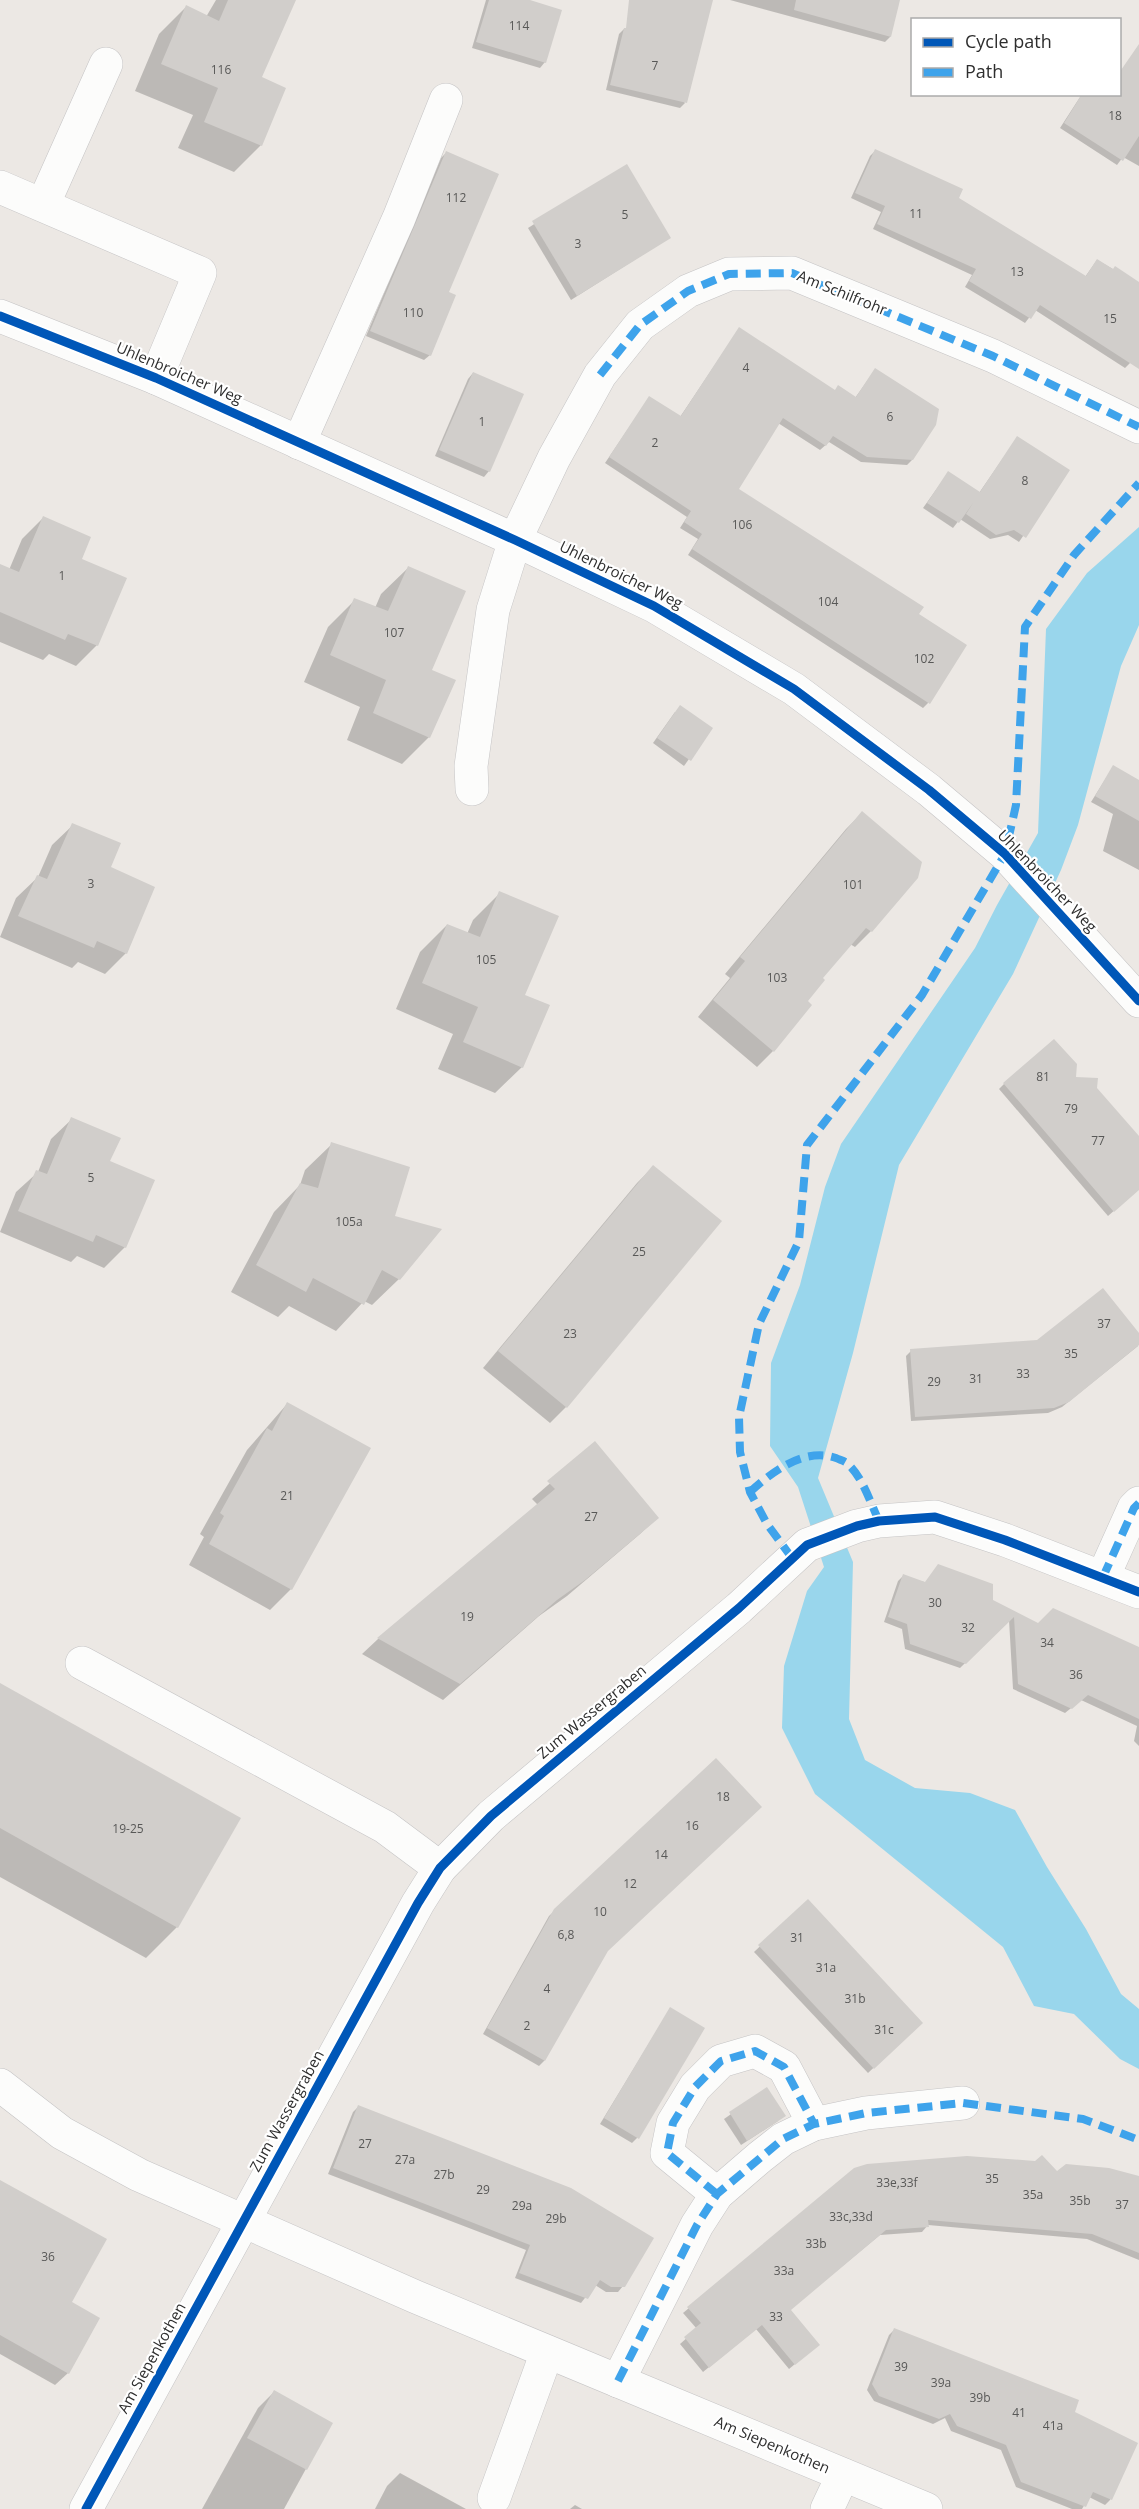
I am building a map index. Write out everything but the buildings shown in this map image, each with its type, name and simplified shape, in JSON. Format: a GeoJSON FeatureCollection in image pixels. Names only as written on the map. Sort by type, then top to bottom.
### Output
{"type":"FeatureCollection","features":[{"type":"Feature","properties":{"kind":"street"},"geometry":{"type":"LineString","coordinates":[[43,205],[106,64]]}},
{"type":"Feature","properties":{"kind":"street"},"geometry":{"type":"LineString","coordinates":[[299,443],[399,218],[446,100]]}},
{"type":"Feature","properties":{"kind":"street"},"geometry":{"type":"LineString","coordinates":[[0,187],[200,273],[156,378]]}},
{"type":"Feature","properties":{"kind":"street","name":"Am Schilfrohr"},"geometry":{"type":"LineString","coordinates":[[472,789],[471,766],[494,610],[515,540],[554,458],[600,375],[640,325],[688,291],[729,274],[792,273],[993,356],[1139,427]]}},
{"type":"Feature","properties":{"kind":"street","name":"Uhlenbroicher Weg"},"geometry":{"type":"LineString","coordinates":[[0,316],[156,378],[515,540],[654,606],[794,689],[929,790],[1005,854],[1139,1001]]}},
{"type":"Feature","properties":{"kind":"street"},"geometry":{"type":"LineString","coordinates":[[1103,1577],[1134,1508],[1139,1503]]}},
{"type":"Feature","properties":{"kind":"street","name":"Zum Wassergraben"},"geometry":{"type":"LineString","coordinates":[[244,2222],[418,1903],[440,1868],[491,1816],[739,1608],[807,1545],[857,1526],[879,1521],[935,1517],[1005,1540],[1139,1593]]}},
{"type":"Feature","properties":{"kind":"street"},"geometry":{"type":"LineString","coordinates":[[82,1664],[385,1827],[440,1868]]}},
{"type":"Feature","properties":{"kind":"street"},"geometry":{"type":"LineString","coordinates":[[717,2194],[667,2153],[673,2123],[695,2087],[721,2061],[755,2051],[784,2067],[814,2124]]}},
{"type":"Feature","properties":{"kind":"street","name":"Am Siepenkothen"},"geometry":{"type":"LineString","coordinates":[[0,2085],[62,2133],[139,2175],[548,2352],[926,2509]]}},
{"type":"Feature","properties":{"kind":"street"},"geometry":{"type":"LineString","coordinates":[[618,2381],[697,2225],[717,2194],[783,2139],[814,2124],[866,2113],[963,2103]]}},
{"type":"Feature","properties":{"kind":"street","name":"Am Siepenkothen"},"geometry":{"type":"LineString","coordinates":[[86,2509],[244,2222]]}},
{"type":"Feature","properties":{"kind":"street"},"geometry":{"type":"LineString","coordinates":[[494,2498],[548,2352]]}},
{"type":"Feature","properties":{"kind":"street"},"geometry":{"type":"LineString","coordinates":[[827,2509],[843,2475]]}},
{"type":"Feature","properties":{"kind":"water"},"geometry":{"type":"Polygon","coordinates":[[[1139,527],[1139,625],[1121,666],[1078,825],[1061,870],[1013,974],[899,1165],[853,1353],[818,1478],[853,1562],[849,1719],[865,1760],[915,1788],[970,1793],[1015,1810],[1086,1929],[1121,1994],[1139,2009],[1139,2069],[1120,2059],[1074,2014],[1034,2006],[1003,1947],[815,1794],[782,1728],[784,1666],[807,1591],[824,1567],[798,1487],[770,1446],[771,1363],[800,1285],[825,1187],[841,1144],[975,948],[1038,833],[1046,629],[1087,573],[1139,527]]]}},
{"type":"Feature","properties":{"kind":"marked path"},"geometry":{"type":"LineString","coordinates":[[600,375],[640,325],[688,291],[729,274],[792,273],[993,356],[1139,427]]}},
{"type":"Feature","properties":{"kind":"marked path"},"geometry":{"type":"LineString","coordinates":[[792,1558],[767,1524],[750,1492],[740,1452],[739,1417],[759,1324],[799,1241],[807,1145],[922,995],[1005,854],[1016,805],[1025,627],[1074,555],[1139,483]]}},
{"type":"Feature","properties":{"kind":"marked path"},"geometry":{"type":"LineString","coordinates":[[750,1492],[789,1463],[824,1455],[847,1463],[853,1470],[866,1491],[879,1521]]}},
{"type":"Feature","properties":{"kind":"marked path"},"geometry":{"type":"LineString","coordinates":[[1103,1577],[1134,1508],[1139,1503]]}},
{"type":"Feature","properties":{"kind":"marked path"},"geometry":{"type":"LineString","coordinates":[[717,2194],[667,2153],[673,2123],[695,2087],[721,2061],[755,2051],[784,2067],[814,2124]]}},
{"type":"Feature","properties":{"kind":"marked path"},"geometry":{"type":"LineString","coordinates":[[618,2381],[697,2225],[717,2194],[783,2139],[814,2124],[866,2113],[963,2103],[1083,2119],[1139,2140]]}},
{"type":"Feature","properties":{"kind":"cycle path"},"geometry":{"type":"LineString","coordinates":[[0,316],[156,378],[515,540],[654,606],[794,689],[929,790],[1005,854],[1139,1001]]}},
{"type":"Feature","properties":{"kind":"cycle path"},"geometry":{"type":"LineString","coordinates":[[86,2509],[418,1903],[440,1868],[491,1816],[739,1608],[807,1545],[857,1526],[879,1521],[935,1517],[1005,1540],[1139,1592]]}}]}
